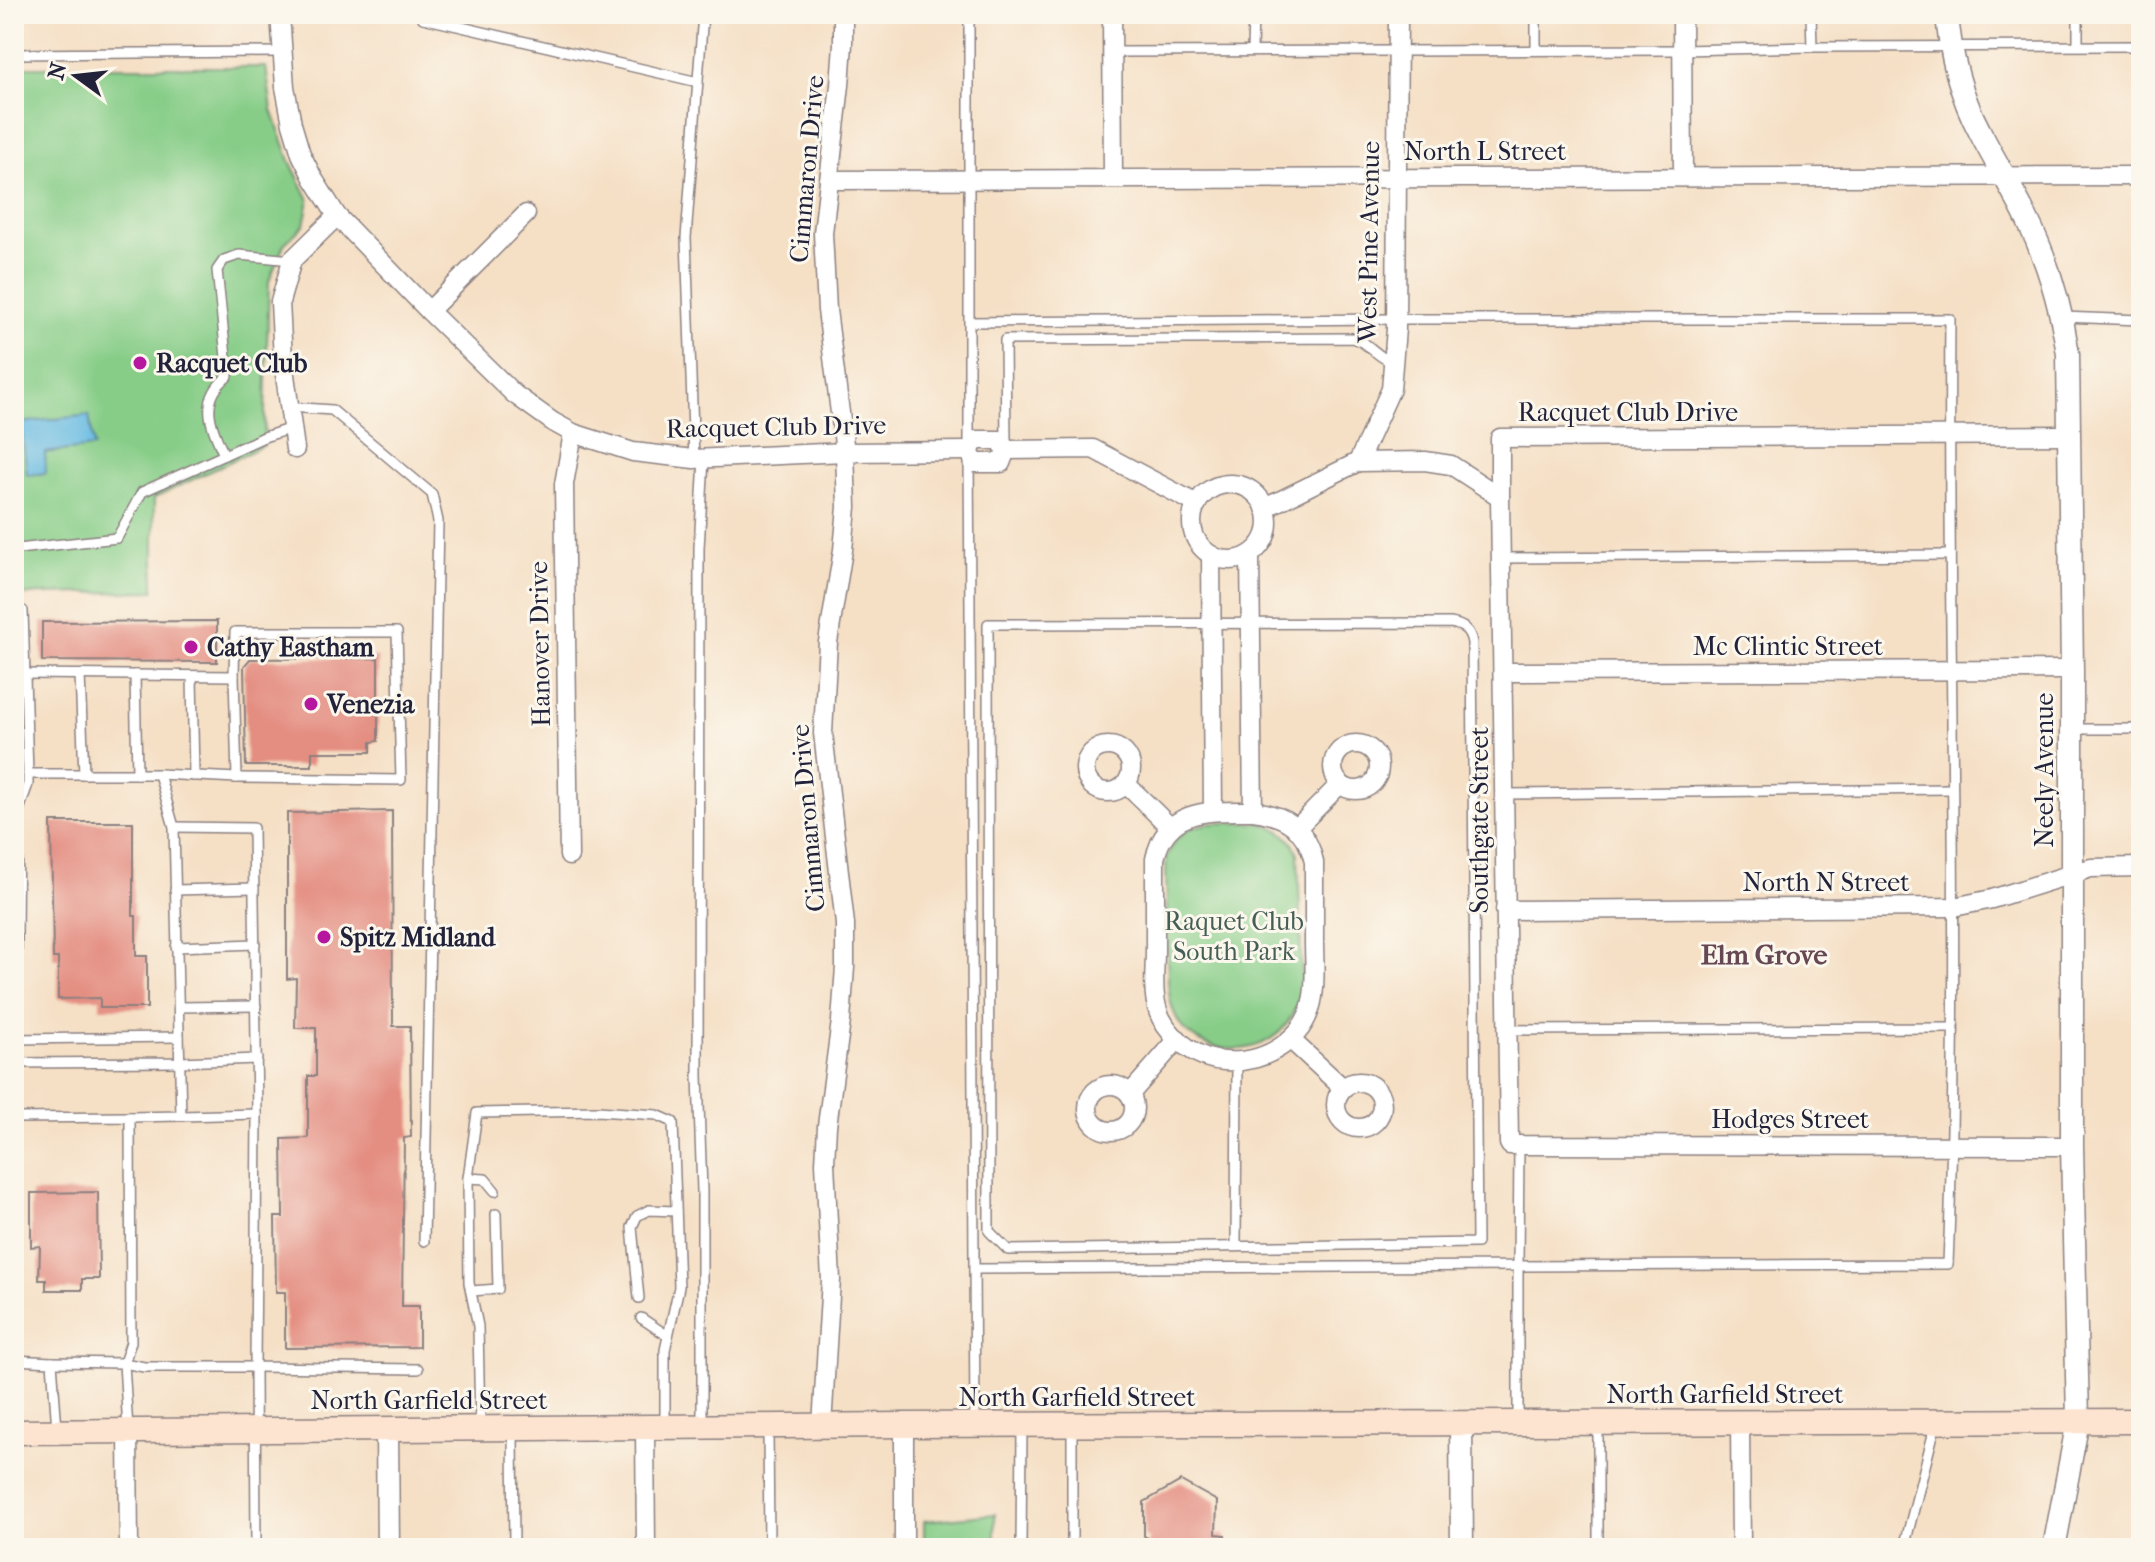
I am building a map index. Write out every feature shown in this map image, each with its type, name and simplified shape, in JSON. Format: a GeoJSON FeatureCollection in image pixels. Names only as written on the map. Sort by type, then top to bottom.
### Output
{"type":"FeatureCollection","features":[{"type":"Feature","properties":{"kind":"main road","name":"North Garfield Street"},"geometry":{"type":"LineString","coordinates":[[14,1432],[2141,1421]]}},
{"type":"Feature","properties":{"kind":"street","name":"Racquet Club Drive"},"geometry":{"type":"LineString","coordinates":[[280,14],[281,52],[292,124],[301,154],[337,216],[514,394],[573,433],[633,452],[699,458],[969,451],[976,440],[1000,440],[1006,450],[1093,449],[1197,504]]}},
{"type":"Feature","properties":{"kind":"street","name":"Cimmaron Drive"},"geometry":{"type":"LineString","coordinates":[[822,1426],[831,1280],[825,1163],[845,967],[845,924],[823,733],[828,642],[847,507],[845,452],[824,271],[823,233],[840,85],[843,14]]}},
{"type":"Feature","properties":{"kind":"street"},"geometry":{"type":"LineString","coordinates":[[1112,14],[1113,178]]}},
{"type":"Feature","properties":{"kind":"street","name":"West Pine Avenue"},"geometry":{"type":"LineString","coordinates":[[1358,462],[1388,399],[1393,378],[1398,14]]}},
{"type":"Feature","properties":{"kind":"street"},"geometry":{"type":"LineString","coordinates":[[1682,14],[1683,176]]}},
{"type":"Feature","properties":{"kind":"street","name":"Neely Avenue"},"geometry":{"type":"LineString","coordinates":[[1947,14],[1963,91],[2040,246],[2062,317],[2068,354],[2072,670],[2072,1146],[2078,1421],[2054,1548]]}},
{"type":"Feature","properties":{"kind":"street","name":"North L Street"},"geometry":{"type":"LineString","coordinates":[[829,180],[2141,176]]}},
{"type":"Feature","properties":{"kind":"street"},"geometry":{"type":"LineString","coordinates":[[429,311],[526,214]]}},
{"type":"Feature","properties":{"kind":"street"},"geometry":{"type":"LineString","coordinates":[[295,449],[283,360],[280,302],[292,260],[337,216]]}},
{"type":"Feature","properties":{"kind":"street","name":"Hanover Drive"},"geometry":{"type":"LineString","coordinates":[[569,856],[564,484],[573,433]]}},
{"type":"Feature","properties":{"kind":"street","name":"Racquet Club Drive"},"geometry":{"type":"LineString","coordinates":[[1500,497],[1500,438],[2070,435]]}},
{"type":"Feature","properties":{"kind":"street"},"geometry":{"type":"LineString","coordinates":[[1265,508],[1358,462],[1425,461],[1451,465],[1500,497]]}},
{"type":"Feature","properties":{"kind":"street"},"geometry":{"type":"LineString","coordinates":[[1236,485],[1255,493],[1265,508],[1268,529],[1259,547],[1250,555],[1233,560],[1221,559],[1202,548],[1196,538],[1193,515],[1204,495],[1214,488],[1236,485]]}},
{"type":"Feature","properties":{"kind":"street","name":"Southgate Street"},"geometry":{"type":"LineString","coordinates":[[1500,497],[1507,1030],[1514,1144]]}},
{"type":"Feature","properties":{"kind":"street"},"geometry":{"type":"LineString","coordinates":[[1211,555],[1213,811]]}},
{"type":"Feature","properties":{"kind":"street"},"geometry":{"type":"LineString","coordinates":[[1250,555],[1253,811]]}},
{"type":"Feature","properties":{"kind":"street","name":"Mc Clintic Street"},"geometry":{"type":"LineString","coordinates":[[1504,672],[2072,670]]}},
{"type":"Feature","properties":{"kind":"street"},"geometry":{"type":"LineString","coordinates":[[1126,784],[1171,828]]}},
{"type":"Feature","properties":{"kind":"street"},"geometry":{"type":"LineString","coordinates":[[1296,829],[1340,784]]}},
{"type":"Feature","properties":{"kind":"street"},"geometry":{"type":"LineString","coordinates":[[1213,811],[1253,811],[1271,813],[1287,820],[1307,840],[1311,849],[1314,862],[1315,983],[1309,1011],[1301,1029],[1281,1047],[1258,1058],[1217,1061],[1188,1049],[1161,1018],[1155,984],[1155,859],[1158,845],[1181,819],[1213,811]]}},
{"type":"Feature","properties":{"kind":"street","name":"North N Street"},"geometry":{"type":"LineString","coordinates":[[1505,910],[1954,907],[1992,899],[2091,868],[2141,867]]}},
{"type":"Feature","properties":{"kind":"street"},"geometry":{"type":"LineString","coordinates":[[1130,1094],[1178,1039]]}},
{"type":"Feature","properties":{"kind":"street"},"geometry":{"type":"LineString","coordinates":[[1290,1039],[1343,1088]]}},
{"type":"Feature","properties":{"kind":"street","name":"Hodges Street"},"geometry":{"type":"LineString","coordinates":[[1514,1144],[2072,1146]]}},
{"type":"Feature","properties":{"kind":"street"},"geometry":{"type":"LineString","coordinates":[[1740,1422],[1741,1548]]}},
{"type":"Feature","properties":{"kind":"street"},"geometry":{"type":"LineString","coordinates":[[1461,1424],[1462,1548]]}},
{"type":"Feature","properties":{"kind":"street"},"geometry":{"type":"LineString","coordinates":[[904,1425],[904,1548]]}},
{"type":"Feature","properties":{"kind":"street"},"geometry":{"type":"LineString","coordinates":[[646,1548],[655,1427]]}},
{"type":"Feature","properties":{"kind":"street"},"geometry":{"type":"LineString","coordinates":[[387,1429],[388,1548]]}},
{"type":"Feature","properties":{"kind":"street"},"geometry":{"type":"LineString","coordinates":[[128,1430],[129,1548]]}},
{"type":"Feature","properties":{"kind":"lane"},"geometry":{"type":"LineString","coordinates":[[423,14],[423,18],[698,82]]}},
{"type":"Feature","properties":{"kind":"lane"},"geometry":{"type":"LineString","coordinates":[[702,1427],[698,1029],[699,458],[686,238],[703,14]]}},
{"type":"Feature","properties":{"kind":"lane"},"geometry":{"type":"LineString","coordinates":[[969,14],[975,1425]]}},
{"type":"Feature","properties":{"kind":"lane"},"geometry":{"type":"LineString","coordinates":[[1252,51],[1253,14]]}},
{"type":"Feature","properties":{"kind":"lane"},"geometry":{"type":"LineString","coordinates":[[1536,14],[1536,50]]}},
{"type":"Feature","properties":{"kind":"lane"},"geometry":{"type":"LineString","coordinates":[[1811,14],[1812,47]]}},
{"type":"Feature","properties":{"kind":"lane"},"geometry":{"type":"LineString","coordinates":[[2078,14],[2078,45]]}},
{"type":"Feature","properties":{"kind":"lane"},"geometry":{"type":"LineString","coordinates":[[1112,52],[2141,46]]}},
{"type":"Feature","properties":{"kind":"lane"},"geometry":{"type":"LineString","coordinates":[[14,54],[281,52]]}},
{"type":"Feature","properties":{"kind":"lane"},"geometry":{"type":"LineString","coordinates":[[224,455],[210,423],[210,400],[220,382],[228,376],[217,270],[224,260],[239,255],[292,260]]}},
{"type":"Feature","properties":{"kind":"lane"},"geometry":{"type":"LineString","coordinates":[[2062,317],[2141,320]]}},
{"type":"Feature","properties":{"kind":"lane"},"geometry":{"type":"LineString","coordinates":[[970,322],[1950,319],[1954,907],[1953,1145],[1948,1264],[974,1269]]}},
{"type":"Feature","properties":{"kind":"lane"},"geometry":{"type":"LineString","coordinates":[[1006,450],[1005,340],[1352,338],[1360,340],[1379,357],[1394,363]]}},
{"type":"Feature","properties":{"kind":"lane"},"geometry":{"type":"LineString","coordinates":[[289,407],[332,410],[432,494],[438,521],[424,1241]]}},
{"type":"Feature","properties":{"kind":"lane"},"geometry":{"type":"LineString","coordinates":[[18,549],[117,538],[142,492],[264,437],[292,428]]}},
{"type":"Feature","properties":{"kind":"lane"},"geometry":{"type":"LineString","coordinates":[[1501,558],[1950,555]]}},
{"type":"Feature","properties":{"kind":"lane"},"geometry":{"type":"LineString","coordinates":[[14,611],[23,611],[19,654],[25,674],[28,774],[28,784],[16,813],[15,1063],[257,1059]]}},
{"type":"Feature","properties":{"kind":"lane"},"geometry":{"type":"LineString","coordinates":[[1450,623],[1458,624],[1471,634],[1477,1243],[1008,1250],[989,1231],[988,624],[1212,624],[1450,623]]}},
{"type":"Feature","properties":{"kind":"lane"},"geometry":{"type":"LineString","coordinates":[[28,774],[159,774],[237,778],[401,780],[397,632],[235,632],[237,778]]}},
{"type":"Feature","properties":{"kind":"lane"},"geometry":{"type":"LineString","coordinates":[[25,674],[234,676]]}},
{"type":"Feature","properties":{"kind":"lane"},"geometry":{"type":"LineString","coordinates":[[80,675],[84,774]]}},
{"type":"Feature","properties":{"kind":"lane"},"geometry":{"type":"LineString","coordinates":[[135,675],[137,774]]}},
{"type":"Feature","properties":{"kind":"lane"},"geometry":{"type":"LineString","coordinates":[[192,676],[194,776]]}},
{"type":"Feature","properties":{"kind":"lane"},"geometry":{"type":"LineString","coordinates":[[2072,729],[2141,729]]}},
{"type":"Feature","properties":{"kind":"lane"},"geometry":{"type":"LineString","coordinates":[[159,774],[174,827],[181,1116]]}},
{"type":"Feature","properties":{"kind":"lane"},"geometry":{"type":"LineString","coordinates":[[1505,794],[1952,789]]}},
{"type":"Feature","properties":{"kind":"lane"},"geometry":{"type":"LineString","coordinates":[[174,827],[253,828],[257,1059],[256,1548]]}},
{"type":"Feature","properties":{"kind":"lane"},"geometry":{"type":"LineString","coordinates":[[175,890],[254,888]]}},
{"type":"Feature","properties":{"kind":"lane"},"geometry":{"type":"LineString","coordinates":[[176,947],[255,944]]}},
{"type":"Feature","properties":{"kind":"lane"},"geometry":{"type":"LineString","coordinates":[[179,1007],[256,1006]]}},
{"type":"Feature","properties":{"kind":"lane"},"geometry":{"type":"LineString","coordinates":[[1507,1030],[1953,1028]]}},
{"type":"Feature","properties":{"kind":"lane"},"geometry":{"type":"LineString","coordinates":[[15,1039],[179,1037]]}},
{"type":"Feature","properties":{"kind":"lane"},"geometry":{"type":"LineString","coordinates":[[1236,1246],[1237,1061]]}},
{"type":"Feature","properties":{"kind":"lane"},"geometry":{"type":"LineString","coordinates":[[480,1428],[478,1326],[469,1283],[468,1178],[477,1113],[598,1111],[657,1115],[673,1122],[679,1287],[665,1350],[655,1427]]}},
{"type":"Feature","properties":{"kind":"lane"},"geometry":{"type":"LineString","coordinates":[[14,1118],[257,1114]]}},
{"type":"Feature","properties":{"kind":"lane"},"geometry":{"type":"LineString","coordinates":[[128,1430],[124,1363],[131,1342],[130,1117]]}},
{"type":"Feature","properties":{"kind":"lane"},"geometry":{"type":"LineString","coordinates":[[1514,1144],[1518,1424]]}},
{"type":"Feature","properties":{"kind":"lane"},"geometry":{"type":"LineString","coordinates":[[468,1178],[485,1179],[495,1191]]}},
{"type":"Feature","properties":{"kind":"lane"},"geometry":{"type":"LineString","coordinates":[[639,1298],[632,1227],[637,1216],[649,1210],[676,1211]]}},
{"type":"Feature","properties":{"kind":"lane"},"geometry":{"type":"LineString","coordinates":[[471,1291],[498,1289],[496,1214]]}},
{"type":"Feature","properties":{"kind":"lane"},"geometry":{"type":"LineString","coordinates":[[641,1318],[668,1336]]}},
{"type":"Feature","properties":{"kind":"lane"},"geometry":{"type":"LineString","coordinates":[[14,1360],[124,1363],[144,1367],[418,1369]]}},
{"type":"Feature","properties":{"kind":"lane"},"geometry":{"type":"LineString","coordinates":[[52,1362],[57,1431]]}},
{"type":"Feature","properties":{"kind":"lane"},"geometry":{"type":"LineString","coordinates":[[1904,1548],[1936,1421]]}},
{"type":"Feature","properties":{"kind":"lane"},"geometry":{"type":"LineString","coordinates":[[1598,1423],[1598,1548]]}},
{"type":"Feature","properties":{"kind":"lane"},"geometry":{"type":"LineString","coordinates":[[1072,1425],[1072,1548]]}},
{"type":"Feature","properties":{"kind":"lane"},"geometry":{"type":"LineString","coordinates":[[1021,1548],[1022,1426]]}},
{"type":"Feature","properties":{"kind":"lane"},"geometry":{"type":"LineString","coordinates":[[768,1427],[769,1548]]}},
{"type":"Feature","properties":{"kind":"lane"},"geometry":{"type":"LineString","coordinates":[[513,1428],[514,1548]]}},
{"type":"Feature","properties":{"kind":"green space","name":"Racquet Club"},"geometry":{"type":"Polygon","coordinates":[[[14,67],[266,67],[272,110],[290,161],[309,200],[304,225],[284,244],[269,281],[264,445],[154,498],[154,591],[14,595],[14,67]]]}},
{"type":"Feature","properties":{"kind":"green space","name":"Raquet Club South Park"},"geometry":{"type":"Polygon","coordinates":[[[1217,823],[1260,823],[1283,834],[1298,853],[1302,987],[1293,1014],[1276,1035],[1265,1042],[1241,1049],[1216,1047],[1193,1037],[1184,1029],[1172,1007],[1168,982],[1166,860],[1172,845],[1192,828],[1217,823]]]}},
{"type":"Feature","properties":{"kind":"green space"},"geometry":{"type":"Polygon","coordinates":[[[995,1514],[995,1548],[924,1548],[924,1521],[995,1514]]]}},
{"type":"Feature","properties":{"kind":"water"},"geometry":{"type":"Polygon","coordinates":[[[89,415],[94,447],[45,453],[46,473],[27,475],[21,423],[89,415]]]}},
{"type":"Feature","properties":{"kind":"building"},"geometry":{"type":"Polygon","coordinates":[[[217,621],[217,662],[42,661],[42,622],[217,621]]]}},
{"type":"Feature","properties":{"kind":"building","name":"Venezia"},"geometry":{"type":"Polygon","coordinates":[[[378,658],[378,741],[371,742],[371,752],[312,752],[312,766],[246,766],[244,666],[250,659],[378,658]]]}},
{"type":"Feature","properties":{"kind":"building"},"geometry":{"type":"Polygon","coordinates":[[[392,811],[393,1026],[410,1026],[411,1137],[404,1138],[402,1306],[419,1306],[419,1347],[285,1348],[285,1292],[276,1292],[275,1217],[283,1217],[282,1139],[308,1138],[308,1076],[316,1076],[316,1028],[295,1028],[296,978],[287,979],[287,813],[392,811]]]}},
{"type":"Feature","properties":{"kind":"building"},"geometry":{"type":"Polygon","coordinates":[[[51,822],[133,822],[136,956],[147,956],[147,1008],[100,1008],[100,998],[58,999],[58,958],[53,958],[51,822]]]}},
{"type":"Feature","properties":{"kind":"building"},"geometry":{"type":"Polygon","coordinates":[[[98,1192],[99,1279],[82,1279],[82,1290],[46,1290],[46,1280],[39,1280],[40,1246],[31,1247],[31,1193],[98,1192]]]}},
{"type":"Feature","properties":{"kind":"building"},"geometry":{"type":"Polygon","coordinates":[[[1181,1481],[1217,1501],[1216,1534],[1225,1535],[1225,1548],[1148,1548],[1148,1538],[1144,1536],[1144,1502],[1181,1481]]]}},
{"type":"Feature","properties":{"kind":"place","name":"Racquet Club"},"geometry":{"type":"Point","coordinates":[140,363]}},
{"type":"Feature","properties":{"kind":"place","name":"Cathy Eastham"},"geometry":{"type":"Point","coordinates":[191,647]}},
{"type":"Feature","properties":{"kind":"place","name":"Venezia"},"geometry":{"type":"Point","coordinates":[311,704]}},
{"type":"Feature","properties":{"kind":"place","name":"Spitz Midland"},"geometry":{"type":"Point","coordinates":[324,937]}},
{"type":"Feature","properties":{"kind":"district","name":"Elm Grove"},"geometry":{"type":"Point","coordinates":[1764,954]}}]}
